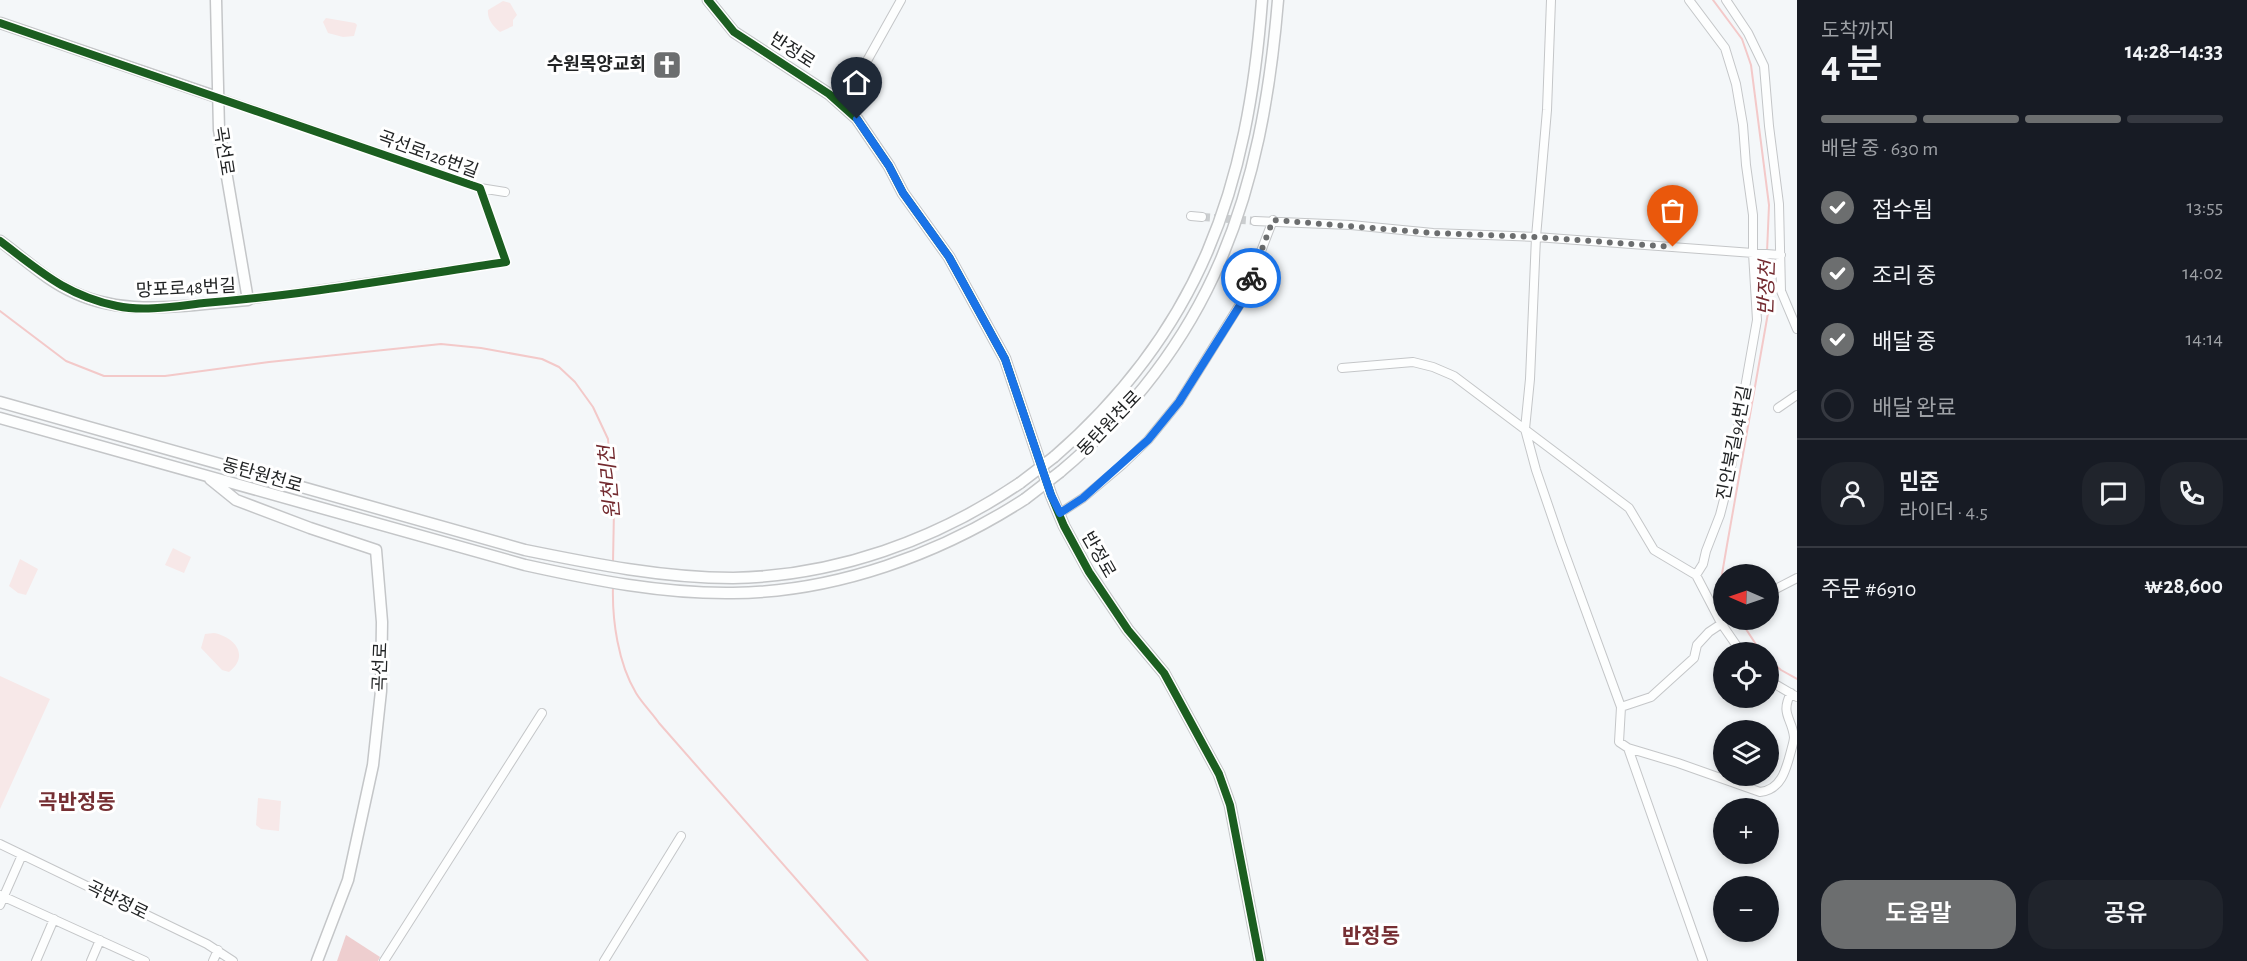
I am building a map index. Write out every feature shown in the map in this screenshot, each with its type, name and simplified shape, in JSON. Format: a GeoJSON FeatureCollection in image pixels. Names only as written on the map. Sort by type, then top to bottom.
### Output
{"type":"FeatureCollection","features":[{"type":"Feature","properties":{"kind":"main road","name":"곡선로"},"geometry":{"type":"LineString","coordinates":[[216,0],[219,130],[248,300]]}},
{"type":"Feature","properties":{"kind":"main road","name":"반정로"},"geometry":{"type":"LineString","coordinates":[[708,0],[734,32],[835,99],[857,119],[903,193],[949,257],[1005,359],[1047,484],[1064,526],[1089,572],[1128,630],[1164,673],[1219,774],[1230,805],[1260,961]]}},
{"type":"Feature","properties":{"kind":"main road","name":"동탄원천로"},"geometry":{"type":"LineString","coordinates":[[0,402],[525,550],[597,565],[690,576],[734,578],[775,575],[849,562],[921,537],[964,518],[1020,483],[1083,432],[1110,405],[1148,359],[1183,303],[1205,260],[1229,194],[1247,121],[1262,0]]}},
{"type":"Feature","properties":{"kind":"main road","name":"동탄원천로"},"geometry":{"type":"LineString","coordinates":[[0,418],[398,531],[525,565],[597,580],[690,592],[734,593],[775,590],[848,577],[876,569],[964,535],[1025,498],[1091,447],[1140,396],[1174,348],[1212,281],[1228,246],[1241,208],[1267,99],[1278,0]]}},
{"type":"Feature","properties":{"kind":"main road"},"geometry":{"type":"LineString","coordinates":[[0,23],[217,97]]}},
{"type":"Feature","properties":{"kind":"main road","name":"망포로48번길"},"geometry":{"type":"LineString","coordinates":[[0,241],[41,274],[76,294],[119,307],[159,307],[248,300]]}},
{"type":"Feature","properties":{"kind":"main road","name":"곡선로"},"geometry":{"type":"LineString","coordinates":[[207,477],[236,500],[376,550],[382,634],[381,692],[373,765],[348,880],[317,961]]}},
{"type":"Feature","properties":{"kind":"street"},"geometry":{"type":"LineString","coordinates":[[835,99],[859,73],[901,0]]}},
{"type":"Feature","properties":{"kind":"street"},"geometry":{"type":"LineString","coordinates":[[1551,0],[1547,110],[1536,237],[1530,380],[1525,429],[1536,470],[1620,707],[1619,742],[1628,748],[1760,792],[1770,791],[1779,783],[1786,769],[1794,738],[1785,711],[1785,703],[1794,695],[1779,686]]}},
{"type":"Feature","properties":{"kind":"street","name":"진안북길94번길"},"geometry":{"type":"LineString","coordinates":[[1689,0],[1725,48],[1736,84],[1743,125],[1757,254],[1757,320],[1744,400],[1720,515],[1703,564],[1696,575]]}},
{"type":"Feature","properties":{"kind":"street"},"geometry":{"type":"LineString","coordinates":[[1726,0],[1748,33],[1764,66],[1770,138],[1779,204],[1781,291],[1797,330]]}},
{"type":"Feature","properties":{"kind":"street","name":"곡선로126번길"},"geometry":{"type":"LineString","coordinates":[[217,97],[480,188],[506,262],[248,300]]}},
{"type":"Feature","properties":{"kind":"street"},"geometry":{"type":"LineString","coordinates":[[480,188],[505,192]]}},
{"type":"Feature","properties":{"kind":"street"},"geometry":{"type":"LineString","coordinates":[[1191,216],[1202,217]]}},
{"type":"Feature","properties":{"kind":"street"},"geometry":{"type":"LineString","coordinates":[[1060,513],[1083,498],[1122,465],[1148,440],[1179,402],[1242,302],[1273,220]]}},
{"type":"Feature","properties":{"kind":"street"},"geometry":{"type":"LineString","coordinates":[[1255,221],[1273,220],[1433,233],[1536,237],[1779,255]]}},
{"type":"Feature","properties":{"kind":"street"},"geometry":{"type":"LineString","coordinates":[[1342,368],[1413,362],[1454,376],[1629,508],[1654,550],[1696,575],[1713,603]]}},
{"type":"Feature","properties":{"kind":"street"},"geometry":{"type":"LineString","coordinates":[[1778,408],[1797,395]]}},
{"type":"Feature","properties":{"kind":"street"},"geometry":{"type":"LineString","coordinates":[[1779,587],[1797,578]]}},
{"type":"Feature","properties":{"kind":"street"},"geometry":{"type":"LineString","coordinates":[[1620,707],[1652,697],[1694,658],[1697,645],[1714,630]]}},
{"type":"Feature","properties":{"kind":"street"},"geometry":{"type":"LineString","coordinates":[[384,961],[542,713]]}},
{"type":"Feature","properties":{"kind":"street"},"geometry":{"type":"LineString","coordinates":[[1628,748],[1703,961]]}},
{"type":"Feature","properties":{"kind":"street"},"geometry":{"type":"LineString","coordinates":[[604,961],[681,836]]}},
{"type":"Feature","properties":{"kind":"street","name":"곡반정로"},"geometry":{"type":"LineString","coordinates":[[0,844],[218,950],[233,961]]}},
{"type":"Feature","properties":{"kind":"street"},"geometry":{"type":"LineString","coordinates":[[22,855],[1,899],[54,919],[145,961]]}},
{"type":"Feature","properties":{"kind":"street"},"geometry":{"type":"LineString","coordinates":[[36,961],[54,919]]}},
{"type":"Feature","properties":{"kind":"street"},"geometry":{"type":"LineString","coordinates":[[91,961],[100,940]]}},
{"type":"Feature","properties":{"kind":"street"},"geometry":{"type":"LineString","coordinates":[[213,961],[218,950]]}},
{"type":"Feature","properties":{"kind":"shaded area"},"geometry":{"type":"Polygon","coordinates":[[[503,1],[510,3],[517,15],[513,20],[513,26],[500,32],[491,22],[488,10],[503,1]]]}},
{"type":"Feature","properties":{"kind":"shaded area"},"geometry":{"type":"Polygon","coordinates":[[[326,18],[355,23],[357,25],[354,36],[343,37],[328,33],[323,22],[326,18]]]}},
{"type":"Feature","properties":{"kind":"shaded area"},"geometry":{"type":"Polygon","coordinates":[[[173,548],[191,557],[184,573],[165,565],[173,548]]]}},
{"type":"Feature","properties":{"kind":"shaded area"},"geometry":{"type":"Polygon","coordinates":[[[20,559],[38,569],[26,595],[18,593],[9,586],[20,559]]]}},
{"type":"Feature","properties":{"kind":"shaded area"},"geometry":{"type":"Polygon","coordinates":[[[205,634],[222,635],[234,643],[237,648],[238,660],[229,672],[222,670],[201,648],[205,634]]]}},
{"type":"Feature","properties":{"kind":"shaded area"},"geometry":{"type":"Polygon","coordinates":[[[0,676],[50,699],[0,809],[0,676]]]}},
{"type":"Feature","properties":{"kind":"shaded area"},"geometry":{"type":"Polygon","coordinates":[[[258,798],[281,801],[279,831],[261,829],[256,825],[258,798]]]}},
{"type":"Feature","properties":{"kind":"shaded area"},"geometry":{"type":"Polygon","coordinates":[[[346,935],[380,957],[378,961],[337,961],[346,935]]]}},
{"type":"Feature","properties":{"kind":"waterway","name":"반정천"},"geometry":{"type":"LineString","coordinates":[[1713,0],[1742,39],[1751,65],[1769,205],[1767,252]]}},
{"type":"Feature","properties":{"kind":"waterway","name":"반정천"},"geometry":{"type":"LineString","coordinates":[[1724,564],[1768,313],[1767,257]]}},
{"type":"Feature","properties":{"kind":"waterway","name":"원천리천"},"geometry":{"type":"LineString","coordinates":[[0,311],[66,361],[104,376],[165,376],[269,362],[441,344],[481,348],[542,359],[559,367],[575,382],[593,407],[608,439],[614,510],[613,562]]}},
{"type":"Feature","properties":{"kind":"waterway","name":"원천리천"},"geometry":{"type":"LineString","coordinates":[[613,586],[617,641],[625,668],[638,697],[868,961]]}},
{"type":"Feature","properties":{"kind":"waterway","name":"반정천"},"geometry":{"type":"LineString","coordinates":[[1747,630],[1754,642]]}},
{"type":"Feature","properties":{"kind":"waterway","name":"반정천"},"geometry":{"type":"LineString","coordinates":[[1779,668],[1797,679]]}},
{"type":"Feature","properties":{"kind":"tunnel"},"geometry":{"type":"LineString","coordinates":[[1202,217],[1255,221]]}},
{"type":"Feature","properties":{"kind":"cycle path"},"geometry":{"type":"LineString","coordinates":[[708,0],[734,32],[829,94],[857,119],[889,166],[903,193],[949,257],[1005,359],[1051,495],[1064,526],[1089,572],[1128,630],[1164,673],[1219,774],[1230,805],[1260,961]]}},
{"type":"Feature","properties":{"kind":"cycle path"},"geometry":{"type":"LineString","coordinates":[[0,23],[480,188],[506,262],[280,295],[172,307],[127,308],[99,301],[68,289],[0,241]]}},
{"type":"Feature","properties":{"kind":"way so far"},"geometry":{"type":"LineString","coordinates":[[1251,278],[1273,220],[1433,233],[1536,237],[1673,247]]}},
{"type":"Feature","properties":{"kind":"place","name":"수원목양교회"},"geometry":{"type":"Point","coordinates":[667,65]}},
{"type":"Feature","properties":{"kind":"district","name":"곡반정동"},"geometry":{"type":"Point","coordinates":[77,802]}},
{"type":"Feature","properties":{"kind":"district","name":"반정동"},"geometry":{"type":"Point","coordinates":[1371,936]}},
{"type":"Feature","properties":{"kind":"route"},"geometry":{"type":"LineString","coordinates":[[857,119],[889,166],[903,193],[949,257],[984,318],[1005,359],[1051,495],[1060,513],[1083,498],[1122,465],[1148,440],[1179,402],[1242,302],[1251,278]]}}]}
